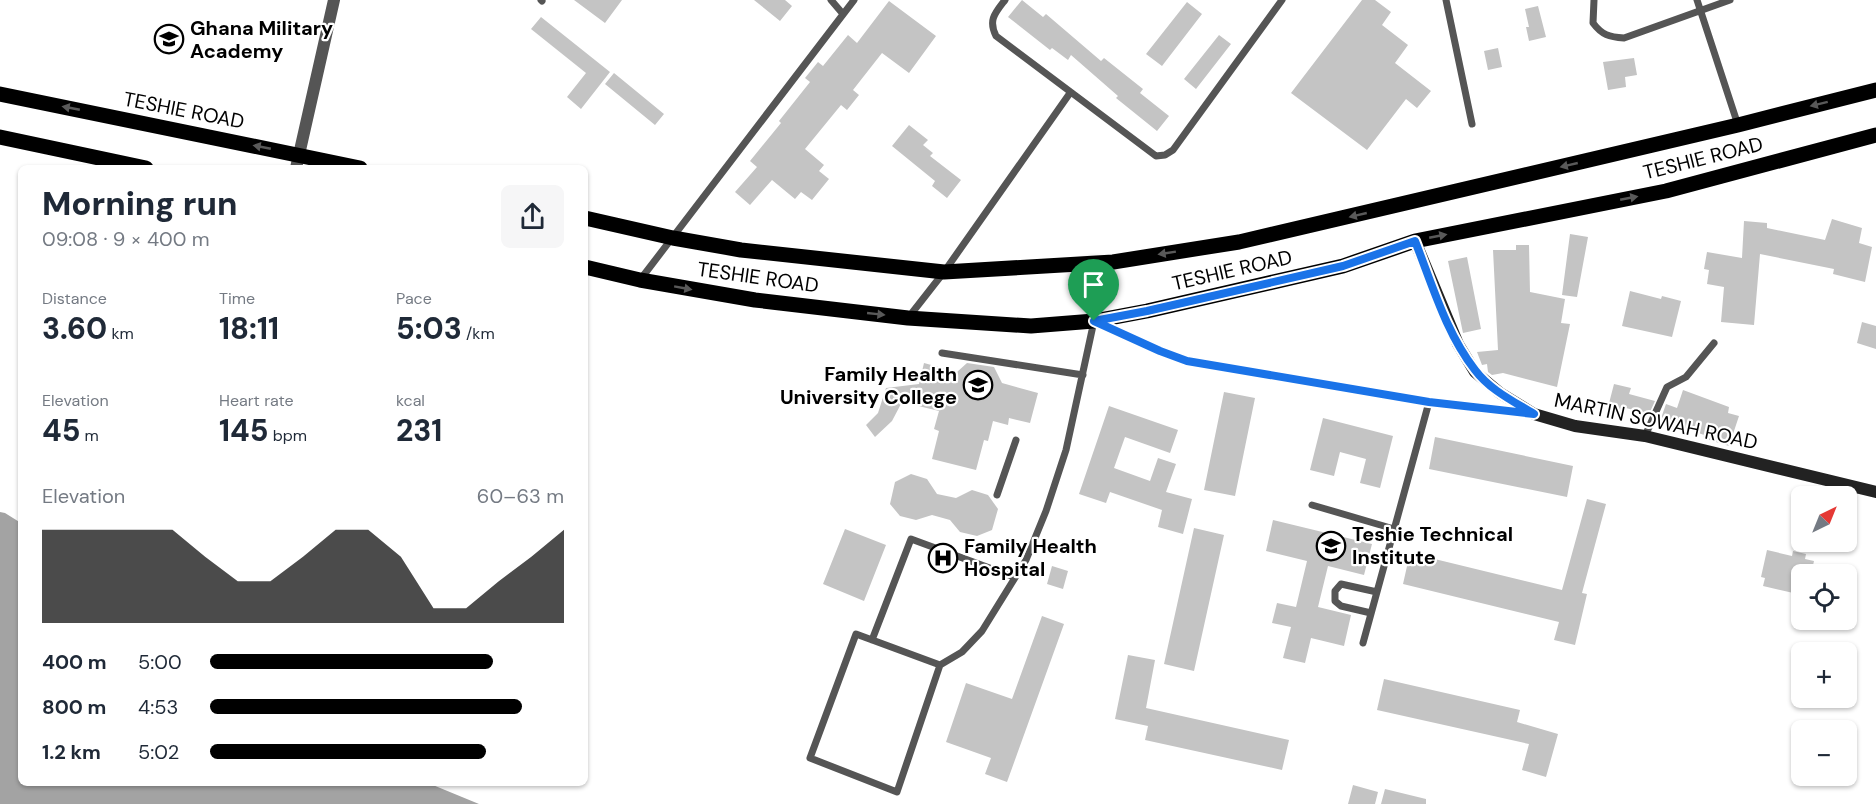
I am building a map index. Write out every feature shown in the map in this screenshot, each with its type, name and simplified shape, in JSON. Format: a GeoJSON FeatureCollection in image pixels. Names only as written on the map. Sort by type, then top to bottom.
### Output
{"type":"FeatureCollection","features":[{"type":"Feature","properties":{"kind":"main road","name":"TESHIE ROAD"},"geometry":{"type":"LineString","coordinates":[[588,219],[673,238],[741,250],[944,272],[1113,262],[1239,242],[1738,125],[1876,90]]}},
{"type":"Feature","properties":{"kind":"main road","name":"TESHIE ROAD"},"geometry":{"type":"LineString","coordinates":[[0,94],[298,161],[333,165]]}},
{"type":"Feature","properties":{"kind":"main road","name":"TESHIE ROAD"},"geometry":{"type":"LineString","coordinates":[[588,268],[640,280],[755,300],[908,318],[1030,326],[1094,321],[1343,266],[1415,241],[1666,191],[1876,135]]}},
{"type":"Feature","properties":{"kind":"main road"},"geometry":{"type":"LineString","coordinates":[[0,137],[132,165]]}},
{"type":"Feature","properties":{"kind":"street"},"geometry":{"type":"LineString","coordinates":[[298,161],[334,0]]}},
{"type":"Feature","properties":{"kind":"street","name":"MARTIN SOWAH ROAD"},"geometry":{"type":"LineString","coordinates":[[1415,241],[1458,344],[1475,372],[1500,393],[1534,414],[1575,426],[1645,436],[1876,492]]}},
{"type":"Feature","properties":{"kind":"lane"},"geometry":{"type":"LineString","coordinates":[[831,0],[843,14]]}},
{"type":"Feature","properties":{"kind":"lane"},"geometry":{"type":"LineString","coordinates":[[640,280],[854,0]]}},
{"type":"Feature","properties":{"kind":"lane"},"geometry":{"type":"LineString","coordinates":[[1005,0],[991,21],[996,36],[1156,156],[1165,155],[1173,150],[1282,0]]}},
{"type":"Feature","properties":{"kind":"lane"},"geometry":{"type":"LineString","coordinates":[[1446,0],[1472,124]]}},
{"type":"Feature","properties":{"kind":"lane"},"geometry":{"type":"LineString","coordinates":[[1594,0],[1593,23],[1599,32],[1609,37],[1624,38],[1730,0]]}},
{"type":"Feature","properties":{"kind":"lane"},"geometry":{"type":"LineString","coordinates":[[1696,0],[1738,125]]}},
{"type":"Feature","properties":{"kind":"lane"},"geometry":{"type":"LineString","coordinates":[[908,318],[944,272],[1070,93]]}},
{"type":"Feature","properties":{"kind":"lane"},"geometry":{"type":"LineString","coordinates":[[940,665],[856,634],[810,758],[897,792],[940,665],[962,652],[982,632],[1026,560],[1046,511],[1066,450],[1094,321],[1187,361],[1429,402],[1534,414]]}},
{"type":"Feature","properties":{"kind":"lane"},"geometry":{"type":"LineString","coordinates":[[1645,436],[1667,387],[1686,377],[1714,344]]}},
{"type":"Feature","properties":{"kind":"lane"},"geometry":{"type":"LineString","coordinates":[[942,353],[1083,375]]}},
{"type":"Feature","properties":{"kind":"lane"},"geometry":{"type":"LineString","coordinates":[[1364,643],[1429,402]]}},
{"type":"Feature","properties":{"kind":"lane"},"geometry":{"type":"LineString","coordinates":[[998,495],[1016,440]]}},
{"type":"Feature","properties":{"kind":"lane"},"geometry":{"type":"LineString","coordinates":[[1312,505],[1394,529]]}},
{"type":"Feature","properties":{"kind":"lane"},"geometry":{"type":"LineString","coordinates":[[872,640],[911,539],[1014,577]]}},
{"type":"Feature","properties":{"kind":"lane"},"geometry":{"type":"LineString","coordinates":[[1371,613],[1341,606],[1335,602],[1335,591],[1341,584],[1377,592]]}},
{"type":"Feature","properties":{"kind":"shaded area"},"geometry":{"type":"Polygon","coordinates":[[[0,512],[18,521],[18,786],[435,786],[479,804],[0,804],[0,512]]]}},
{"type":"Feature","properties":{"kind":"building"},"geometry":{"type":"Polygon","coordinates":[[[574,0],[622,0],[605,23],[574,0]]]}},
{"type":"Feature","properties":{"kind":"building"},"geometry":{"type":"Polygon","coordinates":[[[754,0],[785,0],[792,6],[780,21],[754,0]]]}},
{"type":"Feature","properties":{"kind":"building"},"geometry":{"type":"Polygon","coordinates":[[[1022,0],[1043,17],[1046,14],[1101,61],[1104,58],[1143,89],[1140,93],[1169,116],[1157,131],[1116,98],[1118,96],[1071,55],[1068,60],[1052,48],[1050,50],[1008,17],[1022,0]]]}},
{"type":"Feature","properties":{"kind":"building"},"geometry":{"type":"Polygon","coordinates":[[[1362,0],[1375,0],[1391,12],[1382,25],[1408,45],[1395,63],[1431,91],[1417,108],[1406,99],[1367,150],[1291,93],[1362,0]]]}},
{"type":"Feature","properties":{"kind":"building"},"geometry":{"type":"Polygon","coordinates":[[[889,1],[936,36],[909,73],[882,53],[853,90],[859,95],[847,110],[841,105],[805,149],[824,165],[819,171],[829,179],[812,200],[801,192],[795,199],[772,180],[750,205],[735,192],[757,167],[750,161],[810,82],[805,78],[818,62],[823,66],[848,35],[857,43],[889,1]]]}},
{"type":"Feature","properties":{"kind":"building"},"geometry":{"type":"Polygon","coordinates":[[[1187,2],[1202,14],[1162,66],[1146,54],[1187,2]]]}},
{"type":"Feature","properties":{"kind":"building"},"geometry":{"type":"Polygon","coordinates":[[[1538,6],[1546,37],[1529,41],[1525,9],[1538,6]]]}},
{"type":"Feature","properties":{"kind":"building"},"geometry":{"type":"Polygon","coordinates":[[[541,17],[610,72],[581,109],[567,97],[586,73],[531,29],[541,17]]]}},
{"type":"Feature","properties":{"kind":"building"},"geometry":{"type":"Polygon","coordinates":[[[1219,35],[1231,44],[1196,89],[1184,79],[1219,35]]]}},
{"type":"Feature","properties":{"kind":"building"},"geometry":{"type":"Polygon","coordinates":[[[1498,48],[1502,67],[1488,70],[1484,51],[1498,48]]]}},
{"type":"Feature","properties":{"kind":"building"},"geometry":{"type":"Polygon","coordinates":[[[1634,58],[1637,75],[1625,77],[1626,87],[1608,90],[1603,62],[1634,58]]]}},
{"type":"Feature","properties":{"kind":"building"},"geometry":{"type":"Polygon","coordinates":[[[614,73],[664,114],[655,125],[605,84],[614,73]]]}},
{"type":"Feature","properties":{"kind":"building"},"geometry":{"type":"Polygon","coordinates":[[[909,125],[928,140],[923,145],[933,153],[930,156],[961,180],[947,198],[932,186],[935,181],[892,146],[909,125]]]}},
{"type":"Feature","properties":{"kind":"building"},"geometry":{"type":"Polygon","coordinates":[[[1832,219],[1862,228],[1859,243],[1872,247],[1865,282],[1833,274],[1834,269],[1760,254],[1754,325],[1721,322],[1724,287],[1707,284],[1709,270],[1704,269],[1707,252],[1742,258],[1744,221],[1767,223],[1767,228],[1825,240],[1832,219]]]}},
{"type":"Feature","properties":{"kind":"building"},"geometry":{"type":"Polygon","coordinates":[[[1570,234],[1588,237],[1577,297],[1562,295],[1570,234]]]}},
{"type":"Feature","properties":{"kind":"building"},"geometry":{"type":"Polygon","coordinates":[[[1516,245],[1529,245],[1530,292],[1565,299],[1561,323],[1570,324],[1557,387],[1503,373],[1492,375],[1488,372],[1487,364],[1482,365],[1477,352],[1498,350],[1493,250],[1516,250],[1516,245]]]}},
{"type":"Feature","properties":{"kind":"building"},"geometry":{"type":"Polygon","coordinates":[[[1467,257],[1481,329],[1463,333],[1448,261],[1467,257]]]}},
{"type":"Feature","properties":{"kind":"building"},"geometry":{"type":"Polygon","coordinates":[[[1630,291],[1661,299],[1662,296],[1681,301],[1672,337],[1622,326],[1630,291]]]}},
{"type":"Feature","properties":{"kind":"building"},"geometry":{"type":"Polygon","coordinates":[[[1862,322],[1876,326],[1876,349],[1857,343],[1862,322]]]}},
{"type":"Feature","properties":{"kind":"building"},"geometry":{"type":"Polygon","coordinates":[[[924,363],[957,372],[967,363],[994,367],[1002,383],[1038,393],[1030,423],[1009,418],[1008,425],[993,421],[988,441],[984,440],[976,470],[932,459],[939,431],[934,429],[939,411],[902,402],[892,421],[875,437],[866,425],[878,413],[886,388],[919,384],[924,363]]]}},
{"type":"Feature","properties":{"kind":"building"},"geometry":{"type":"Polygon","coordinates":[[[1614,384],[1631,388],[1629,394],[1655,401],[1649,414],[1626,408],[1624,415],[1607,411],[1614,384]]]}},
{"type":"Feature","properties":{"kind":"building"},"geometry":{"type":"Polygon","coordinates":[[[1683,390],[1729,407],[1728,413],[1739,416],[1729,446],[1703,438],[1704,435],[1677,425],[1675,430],[1659,424],[1666,404],[1677,408],[1683,390]]]}},
{"type":"Feature","properties":{"kind":"building"},"geometry":{"type":"Polygon","coordinates":[[[1224,392],[1255,398],[1235,496],[1204,490],[1224,392]]]}},
{"type":"Feature","properties":{"kind":"building"},"geometry":{"type":"Polygon","coordinates":[[[1109,406],[1178,430],[1170,453],[1125,437],[1114,468],[1150,481],[1158,458],[1176,464],[1166,492],[1192,499],[1183,534],[1158,527],[1162,510],[1110,492],[1106,503],[1079,494],[1109,406]]]}},
{"type":"Feature","properties":{"kind":"building"},"geometry":{"type":"Polygon","coordinates":[[[1323,418],[1393,436],[1380,488],[1360,483],[1366,459],[1340,452],[1334,476],[1310,470],[1323,418]]]}},
{"type":"Feature","properties":{"kind":"building"},"geometry":{"type":"Polygon","coordinates":[[[1435,437],[1573,466],[1567,497],[1429,469],[1435,437]]]}},
{"type":"Feature","properties":{"kind":"building"},"geometry":{"type":"Polygon","coordinates":[[[911,474],[927,479],[937,494],[956,498],[972,490],[988,495],[998,509],[992,530],[977,536],[960,532],[950,520],[932,515],[916,520],[900,516],[890,504],[895,482],[911,474]]]}},
{"type":"Feature","properties":{"kind":"building"},"geometry":{"type":"Polygon","coordinates":[[[1587,499],[1606,504],[1582,593],[1587,594],[1575,645],[1554,640],[1559,622],[1403,584],[1410,553],[1562,590],[1587,499]]]}},
{"type":"Feature","properties":{"kind":"building"},"geometry":{"type":"Polygon","coordinates":[[[1273,520],[1372,544],[1364,575],[1328,566],[1318,607],[1351,615],[1344,646],[1311,638],[1305,663],[1283,658],[1291,627],[1272,623],[1277,603],[1296,607],[1307,561],[1266,551],[1273,520]]]}},
{"type":"Feature","properties":{"kind":"building"},"geometry":{"type":"Polygon","coordinates":[[[1194,528],[1224,535],[1194,671],[1164,664],[1194,528]]]}},
{"type":"Feature","properties":{"kind":"building"},"geometry":{"type":"Polygon","coordinates":[[[845,529],[886,545],[864,601],[823,584],[845,529]]]}},
{"type":"Feature","properties":{"kind":"building"},"geometry":{"type":"Polygon","coordinates":[[[1767,550],[1792,556],[1793,552],[1806,554],[1805,559],[1814,561],[1813,564],[1791,564],[1791,592],[1763,586],[1765,578],[1761,577],[1767,550]]]}},
{"type":"Feature","properties":{"kind":"building"},"geometry":{"type":"Polygon","coordinates":[[[1052,566],[1068,571],[1063,589],[1047,584],[1052,566]]]}},
{"type":"Feature","properties":{"kind":"building"},"geometry":{"type":"Polygon","coordinates":[[[1042,616],[1064,624],[1007,782],[985,774],[991,758],[946,742],[966,683],[1012,699],[1042,616]]]}},
{"type":"Feature","properties":{"kind":"building"},"geometry":{"type":"Polygon","coordinates":[[[1128,655],[1155,660],[1146,708],[1289,740],[1282,770],[1145,740],[1148,726],[1115,719],[1128,655]]]}},
{"type":"Feature","properties":{"kind":"building"},"geometry":{"type":"Polygon","coordinates":[[[1384,679],[1520,710],[1517,722],[1558,734],[1546,777],[1522,770],[1529,744],[1377,710],[1384,679]]]}},
{"type":"Feature","properties":{"kind":"building"},"geometry":{"type":"Polygon","coordinates":[[[1353,785],[1378,792],[1375,804],[1348,804],[1353,785]]]}},
{"type":"Feature","properties":{"kind":"building"},"geometry":{"type":"Polygon","coordinates":[[[1385,789],[1426,799],[1426,804],[1381,804],[1385,789]]]}},
{"type":"Feature","properties":{"kind":"place","name":"Ghana Military Academy"},"geometry":{"type":"Point","coordinates":[169,39]}},
{"type":"Feature","properties":{"kind":"place","name":"Family Health University College"},"geometry":{"type":"Point","coordinates":[978,385]}},
{"type":"Feature","properties":{"kind":"place","name":"Teshie Technical Institute"},"geometry":{"type":"Point","coordinates":[1331,546]}},
{"type":"Feature","properties":{"kind":"place","name":"Family Health Hospital"},"geometry":{"type":"Point","coordinates":[943,558]}},
{"type":"Feature","properties":{"kind":"route"},"geometry":{"type":"LineString","coordinates":[[1415,241],[1458,344],[1475,372],[1500,393],[1534,414],[1429,402],[1187,361],[1094,321],[1343,266],[1415,241]]}}]}
